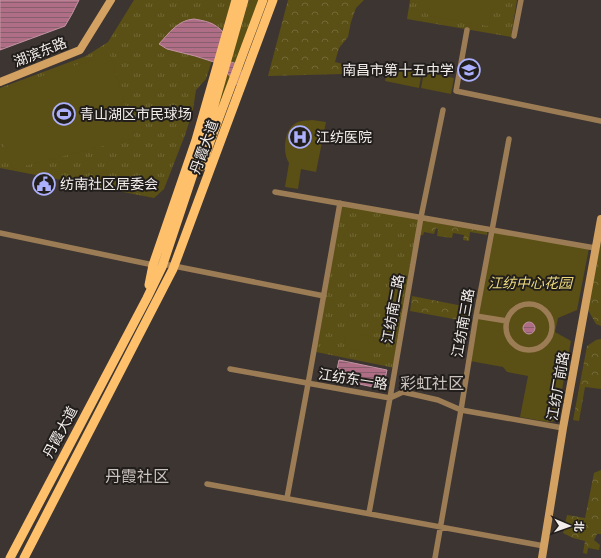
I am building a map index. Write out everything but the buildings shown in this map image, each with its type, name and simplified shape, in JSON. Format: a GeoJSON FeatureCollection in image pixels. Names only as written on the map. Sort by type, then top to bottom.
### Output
{"type":"FeatureCollection","features":[{"type":"Feature","properties":{"kind":"main road","name":"湖滨东路"},"geometry":{"type":"LineString","coordinates":[[0,82],[80,50],[112,0]]}},
{"type":"Feature","properties":{"kind":"main road","name":"丹霞大道"},"geometry":{"type":"LineString","coordinates":[[24,558],[156,302],[196,140],[236,0]]}},
{"type":"Feature","properties":{"kind":"main road","name":"丹霞大道"},"geometry":{"type":"LineString","coordinates":[[165,266],[203,144],[244,0]]}},
{"type":"Feature","properties":{"kind":"main road","name":"丹霞大道"},"geometry":{"type":"LineString","coordinates":[[165,266],[263,0]]}},
{"type":"Feature","properties":{"kind":"main road","name":"丹霞大道"},"geometry":{"type":"LineString","coordinates":[[10,558],[165,266],[273,0]]}},
{"type":"Feature","properties":{"kind":"main road","name":"江纺厂前路"},"geometry":{"type":"LineString","coordinates":[[542,558],[601,219]]}},
{"type":"Feature","properties":{"kind":"street"},"geometry":{"type":"LineString","coordinates":[[514,36],[521,0]]}},
{"type":"Feature","properties":{"kind":"street"},"geometry":{"type":"LineString","coordinates":[[467,30],[456,91],[601,121]]}},
{"type":"Feature","properties":{"kind":"street","name":"江纺南二路"},"geometry":{"type":"LineString","coordinates":[[369,513],[421,217],[442,110]]}},
{"type":"Feature","properties":{"kind":"street","name":"江纺南三路"},"geometry":{"type":"LineString","coordinates":[[435,558],[476,316],[509,139]]}},
{"type":"Feature","properties":{"kind":"street"},"geometry":{"type":"LineString","coordinates":[[274,192],[595,248]]}},
{"type":"Feature","properties":{"kind":"street"},"geometry":{"type":"LineString","coordinates":[[287,498],[340,203]]}},
{"type":"Feature","properties":{"kind":"street"},"geometry":{"type":"LineString","coordinates":[[0,233],[324,296]]}},
{"type":"Feature","properties":{"kind":"street"},"geometry":{"type":"LineString","coordinates":[[522,305],[536,305],[543,308],[548,314],[552,328],[546,342],[540,347],[526,349],[518,347],[512,342],[508,336],[506,328],[507,321],[510,314],[522,305]]}},
{"type":"Feature","properties":{"kind":"street"},"geometry":{"type":"LineString","coordinates":[[476,316],[507,321]]}},
{"type":"Feature","properties":{"kind":"street","name":"江纺东一路"},"geometry":{"type":"LineString","coordinates":[[230,369],[390,398],[403,392],[438,400],[461,410],[564,428]]}},
{"type":"Feature","properties":{"kind":"street"},"geometry":{"type":"LineString","coordinates":[[207,484],[544,546]]}},
{"type":"Feature","properties":{"kind":"green space"},"geometry":{"type":"Polygon","coordinates":[[[134,0],[232,0],[206,79],[196,90],[193,110],[185,135],[164,189],[154,198],[0,168],[0,88],[86,56],[108,42],[134,0]]]}},
{"type":"Feature","properties":{"kind":"green space"},"geometry":{"type":"Polygon","coordinates":[[[249,0],[259,0],[204,150],[249,0]]]}},
{"type":"Feature","properties":{"kind":"green space"},"geometry":{"type":"Polygon","coordinates":[[[288,0],[364,0],[356,8],[348,37],[339,48],[335,62],[343,64],[348,68],[343,74],[268,76],[288,0]]]}},
{"type":"Feature","properties":{"kind":"green space"},"geometry":{"type":"Polygon","coordinates":[[[410,0],[517,0],[511,37],[407,19],[410,0]]]}},
{"type":"Feature","properties":{"kind":"green space"},"geometry":{"type":"Polygon","coordinates":[[[431,0],[493,0],[489,26],[428,16],[431,0]]]}},
{"type":"Feature","properties":{"kind":"green space","name":"青山湖区市民球场"},"geometry":{"type":"Polygon","coordinates":[[[110,54],[135,138],[12,169],[2,139],[0,139],[0,90],[110,54]]]}},
{"type":"Feature","properties":{"kind":"green space"},"geometry":{"type":"Polygon","coordinates":[[[388,66],[422,71],[419,88],[385,81],[388,66]]]}},
{"type":"Feature","properties":{"kind":"green space"},"geometry":{"type":"Polygon","coordinates":[[[424,72],[454,78],[451,94],[421,88],[424,72]]]}},
{"type":"Feature","properties":{"kind":"green space"},"geometry":{"type":"Polygon","coordinates":[[[312,120],[326,122],[316,172],[301,169],[298,189],[285,187],[289,163],[285,153],[285,142],[289,130],[296,123],[312,120]]]}},
{"type":"Feature","properties":{"kind":"green space"},"geometry":{"type":"Polygon","coordinates":[[[340,203],[421,217],[395,368],[316,352],[340,203]]]}},
{"type":"Feature","properties":{"kind":"green space"},"geometry":{"type":"Polygon","coordinates":[[[422,220],[487,231],[487,235],[470,232],[469,241],[463,240],[464,235],[453,233],[452,238],[437,236],[438,229],[436,228],[434,234],[424,232],[423,235],[420,235],[422,220]]]}},
{"type":"Feature","properties":{"kind":"green space","name":"江纺中心花园"},"geometry":{"type":"Polygon","coordinates":[[[493,232],[589,248],[577,310],[558,318],[555,332],[571,341],[557,417],[552,422],[520,417],[528,376],[507,372],[503,367],[470,361],[493,232]]]}},
{"type":"Feature","properties":{"kind":"green space"},"geometry":{"type":"Polygon","coordinates":[[[601,241],[601,326],[596,324],[588,310],[601,241]]]}},
{"type":"Feature","properties":{"kind":"green space"},"geometry":{"type":"Polygon","coordinates":[[[412,296],[473,308],[470,322],[410,311],[412,296]]]}},
{"type":"Feature","properties":{"kind":"green space"},"geometry":{"type":"Polygon","coordinates":[[[347,332],[374,337],[371,353],[344,348],[347,332]]]}},
{"type":"Feature","properties":{"kind":"green space"},"geometry":{"type":"Polygon","coordinates":[[[601,339],[601,389],[585,387],[579,421],[573,420],[587,346],[596,340],[601,339]]]}},
{"type":"Feature","properties":{"kind":"green space"},"geometry":{"type":"Polygon","coordinates":[[[601,470],[601,534],[597,534],[594,540],[600,545],[599,550],[588,548],[587,554],[583,553],[585,541],[573,538],[563,533],[567,515],[585,518],[594,473],[601,470]]]}},
{"type":"Feature","properties":{"kind":"shaded area"},"geometry":{"type":"Polygon","coordinates":[[[0,0],[79,0],[65,26],[0,50],[0,0]]]}},
{"type":"Feature","properties":{"kind":"shaded area"},"geometry":{"type":"Polygon","coordinates":[[[194,19],[213,24],[228,37],[230,62],[239,66],[243,76],[244,83],[241,89],[217,63],[167,49],[159,44],[179,24],[194,19]]]}},
{"type":"Feature","properties":{"kind":"shaded area"},"geometry":{"type":"Polygon","coordinates":[[[531,322],[534,323],[534,333],[527,334],[524,333],[523,326],[524,323],[531,322]]]}},
{"type":"Feature","properties":{"kind":"shaded area"},"geometry":{"type":"Polygon","coordinates":[[[339,360],[387,370],[383,389],[335,379],[339,360]]]}},
{"type":"Feature","properties":{"kind":"place","name":"南昌市第十五中学"},"geometry":{"type":"Point","coordinates":[469,70]}},
{"type":"Feature","properties":{"kind":"place","name":"青山湖区市民球场"},"geometry":{"type":"Point","coordinates":[64,114]}},
{"type":"Feature","properties":{"kind":"place","name":"江纺医院"},"geometry":{"type":"Point","coordinates":[300,137]}},
{"type":"Feature","properties":{"kind":"place","name":"纺南社区居委会"},"geometry":{"type":"Point","coordinates":[44,184]}},
{"type":"Feature","properties":{"kind":"district","name":"彩虹社区"},"geometry":{"type":"Point","coordinates":[432,383]}},
{"type":"Feature","properties":{"kind":"district","name":"丹霞社区"},"geometry":{"type":"Point","coordinates":[137,476]}}]}
